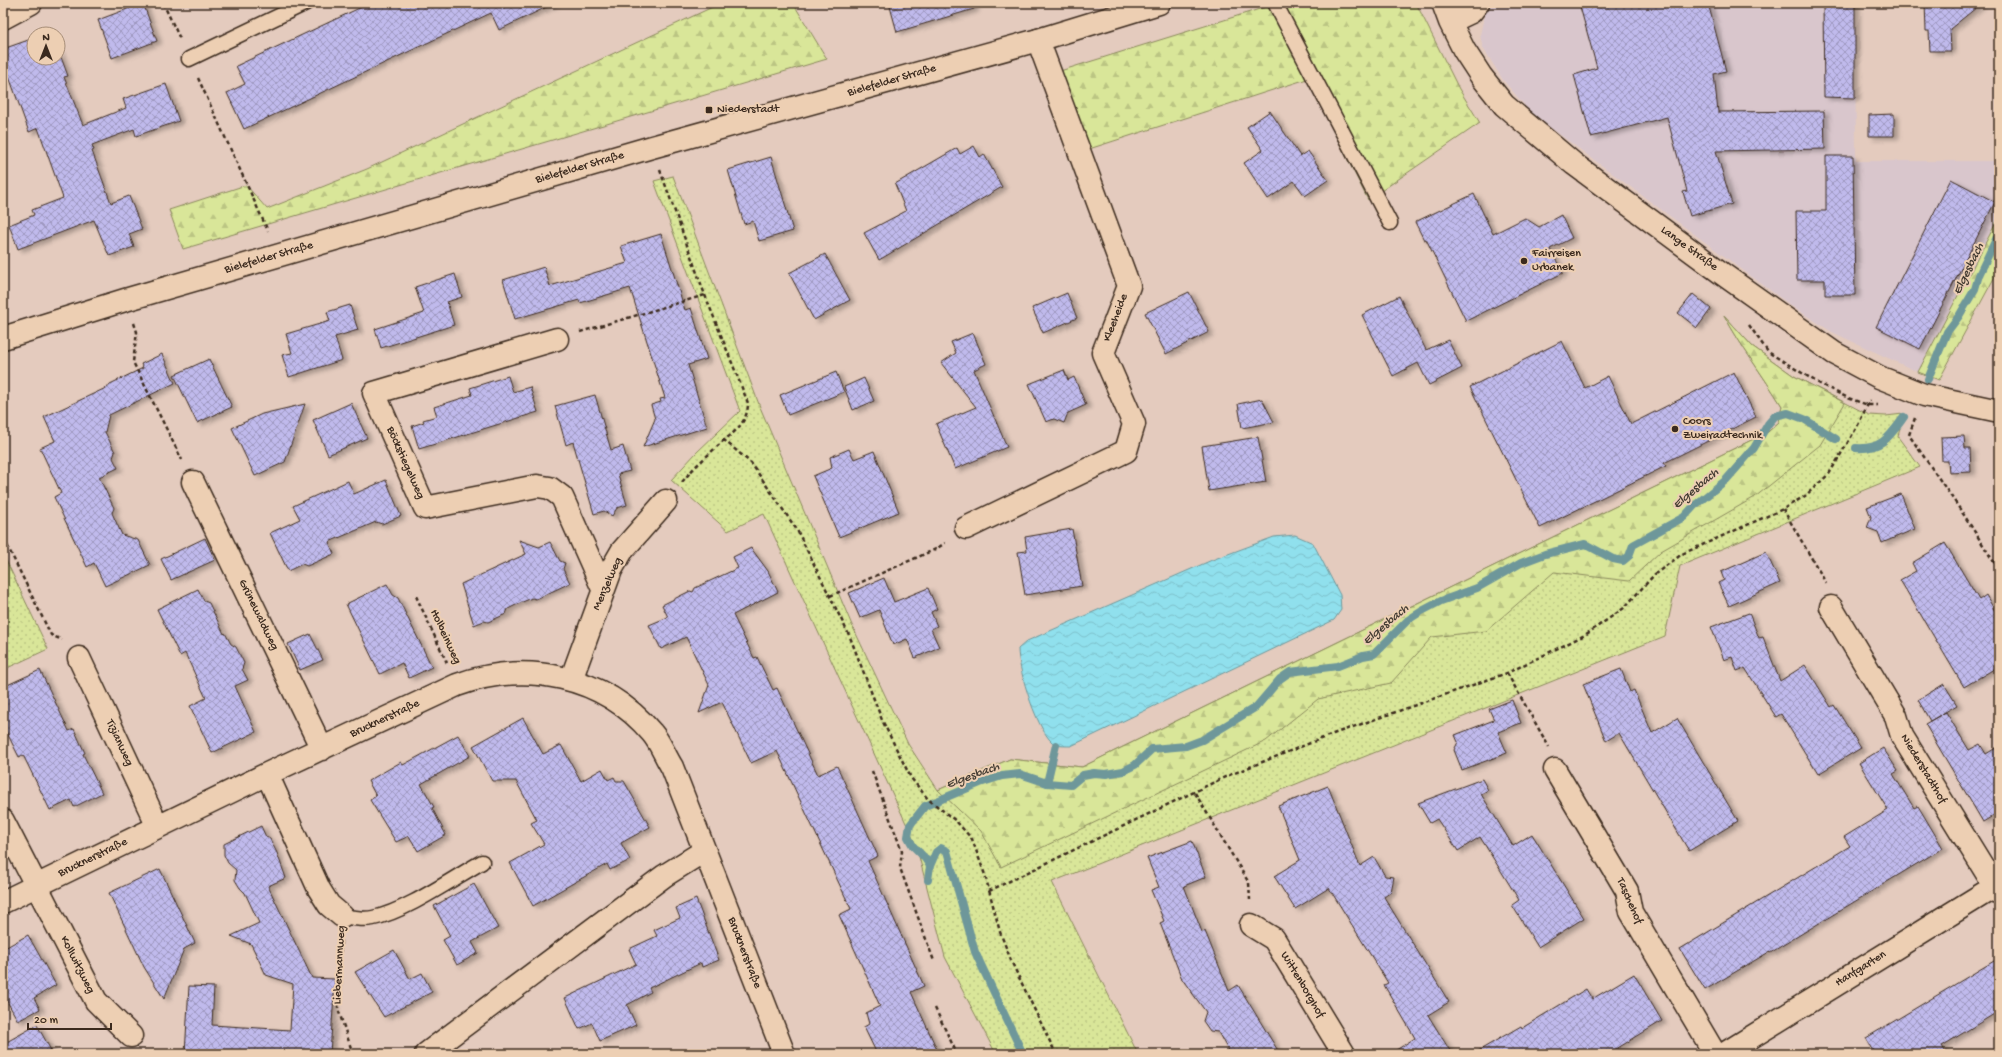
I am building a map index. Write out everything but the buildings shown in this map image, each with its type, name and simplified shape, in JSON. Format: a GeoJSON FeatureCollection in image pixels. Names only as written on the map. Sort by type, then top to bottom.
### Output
{"type":"FeatureCollection","features":[{"type":"Feature","properties":{"kind":"street"},"geometry":{"type":"LineString","coordinates":[[3,18],[31,3]]}},
{"type":"Feature","properties":{"kind":"street","name":"Bielefelder Straße"},"geometry":{"type":"LineString","coordinates":[[3,338],[125,300],[652,147],[1038,40],[1159,3]]}},
{"type":"Feature","properties":{"kind":"street"},"geometry":{"type":"LineString","coordinates":[[1447,13],[1471,12],[1478,3]]}},
{"type":"Feature","properties":{"kind":"street","name":"Lange Straße"},"geometry":{"type":"LineString","coordinates":[[1447,13],[1464,50],[1481,76],[1504,106],[1574,164],[1799,330],[1834,353],[1879,377],[1924,395],[1999,411]]}},
{"type":"Feature","properties":{"kind":"street","name":"Kleeheide"},"geometry":{"type":"LineString","coordinates":[[966,528],[1126,451],[1134,424],[1103,352],[1128,286],[1038,40]]}},
{"type":"Feature","properties":{"kind":"street","name":"Böckstiegelweg"},"geometry":{"type":"LineString","coordinates":[[557,339],[374,393],[425,508],[537,486],[550,488],[562,497],[603,590]]}},
{"type":"Feature","properties":{"kind":"street","name":"Grünewaldweg"},"geometry":{"type":"LineString","coordinates":[[193,482],[322,749]]}},
{"type":"Feature","properties":{"kind":"street","name":"Menzelweg"},"geometry":{"type":"LineString","coordinates":[[571,680],[611,570],[622,551],[666,501]]}},
{"type":"Feature","properties":{"kind":"street","name":"Niederstadthof"},"geometry":{"type":"LineString","coordinates":[[1831,607],[1896,716],[1902,736],[1998,888]]}},
{"type":"Feature","properties":{"kind":"street","name":"Tizianweg"},"geometry":{"type":"LineString","coordinates":[[79,658],[158,827]]}},
{"type":"Feature","properties":{"kind":"street","name":"Brucknerstraße"},"geometry":{"type":"LineString","coordinates":[[3,902],[267,774],[457,685],[477,678],[502,673],[551,675],[571,680],[607,695],[628,709],[653,734],[672,767],[784,1054]]}},
{"type":"Feature","properties":{"kind":"street","name":"Taschehof"},"geometry":{"type":"LineString","coordinates":[[1555,770],[1627,891],[1631,912],[1715,1054]]}},
{"type":"Feature","properties":{"kind":"street","name":"Liebermannweg"},"geometry":{"type":"LineString","coordinates":[[267,774],[319,888],[329,905],[342,916]]}},
{"type":"Feature","properties":{"kind":"street","name":"Kollwitzweg"},"geometry":{"type":"LineString","coordinates":[[3,821],[96,1001],[131,1036]]}},
{"type":"Feature","properties":{"kind":"street"},"geometry":{"type":"LineString","coordinates":[[426,1054],[664,876],[704,851]]}},
{"type":"Feature","properties":{"kind":"street","name":"Hanfgarten"},"geometry":{"type":"LineString","coordinates":[[1724,1054],[1998,888]]}},
{"type":"Feature","properties":{"kind":"street","name":"Wittenborghof"},"geometry":{"type":"LineString","coordinates":[[1251,925],[1274,939],[1344,1054]]}},
{"type":"Feature","properties":{"kind":"lane"},"geometry":{"type":"LineString","coordinates":[[189,58],[306,3]]}},
{"type":"Feature","properties":{"kind":"lane"},"geometry":{"type":"LineString","coordinates":[[1276,3],[1390,223]]}},
{"type":"Feature","properties":{"kind":"lane"},"geometry":{"type":"LineString","coordinates":[[342,916],[358,919],[372,918],[394,912],[482,862]]}},
{"type":"Feature","properties":{"kind":"path"},"geometry":{"type":"LineString","coordinates":[[163,3],[279,256]]}},
{"type":"Feature","properties":{"kind":"path"},"geometry":{"type":"LineString","coordinates":[[652,147],[705,295],[748,403],[748,411],[738,429],[694,468],[666,501]]}},
{"type":"Feature","properties":{"kind":"path"},"geometry":{"type":"LineString","coordinates":[[557,339],[705,295]]}},
{"type":"Feature","properties":{"kind":"path"},"geometry":{"type":"LineString","coordinates":[[125,300],[137,332],[133,362],[193,482]]}},
{"type":"Feature","properties":{"kind":"path"},"geometry":{"type":"LineString","coordinates":[[989,891],[1195,793],[1227,776],[1333,734],[1507,673],[1585,634],[1624,608],[1655,574],[1682,554],[1783,509],[1805,496],[1829,474],[1857,427],[1879,377]]}},
{"type":"Feature","properties":{"kind":"path"},"geometry":{"type":"LineString","coordinates":[[1924,395],[1909,435],[1964,515],[1999,570]]}},
{"type":"Feature","properties":{"kind":"path"},"geometry":{"type":"LineString","coordinates":[[724,440],[751,463],[792,524],[850,637],[882,720],[911,778],[928,799],[956,821],[972,839],[985,875],[1000,932],[1012,963],[1056,1054]]}},
{"type":"Feature","properties":{"kind":"path"},"geometry":{"type":"LineString","coordinates":[[3,497],[6,504],[6,542],[51,636],[74,646],[79,658]]}},
{"type":"Feature","properties":{"kind":"path"},"geometry":{"type":"LineString","coordinates":[[1783,509],[1825,579],[1831,607]]}},
{"type":"Feature","properties":{"kind":"path"},"geometry":{"type":"LineString","coordinates":[[830,596],[936,549],[966,528]]}},
{"type":"Feature","properties":{"kind":"path","name":"Holbeinweg"},"geometry":{"type":"LineString","coordinates":[[416,596],[457,685]]}},
{"type":"Feature","properties":{"kind":"path"},"geometry":{"type":"LineString","coordinates":[[1507,673],[1552,751],[1555,770]]}},
{"type":"Feature","properties":{"kind":"path"},"geometry":{"type":"LineString","coordinates":[[872,771],[902,851],[900,868],[934,961]]}},
{"type":"Feature","properties":{"kind":"path"},"geometry":{"type":"LineString","coordinates":[[1195,793],[1249,883],[1251,925]]}},
{"type":"Feature","properties":{"kind":"path","name":"Liebermannweg"},"geometry":{"type":"LineString","coordinates":[[342,916],[338,1009],[353,1054]]}},
{"type":"Feature","properties":{"kind":"path"},"geometry":{"type":"LineString","coordinates":[[935,1008],[957,1054]]}},
{"type":"Feature","properties":{"kind":"shaded area"},"geometry":{"type":"Polygon","coordinates":[[[1487,3],[1855,3],[1856,161],[1999,161],[1999,217],[1918,372],[1832,332],[1790,305],[1532,114],[1503,80],[1483,48],[1480,35],[1487,3]]]}},
{"type":"Feature","properties":{"kind":"green space"},"geometry":{"type":"Polygon","coordinates":[[[721,3],[793,3],[827,59],[183,249],[169,210],[246,185],[267,209],[367,169],[721,3]]]}},
{"type":"Feature","properties":{"kind":"green space"},"geometry":{"type":"Polygon","coordinates":[[[1279,3],[1416,3],[1459,89],[1480,123],[1368,200],[1307,79],[1089,149],[1060,71],[1279,3]]]}},
{"type":"Feature","properties":{"kind":"green space"},"geometry":{"type":"Polygon","coordinates":[[[673,176],[760,407],[851,623],[908,744],[938,790],[1010,759],[1082,767],[1768,432],[1779,422],[1782,406],[1724,315],[1752,346],[1794,376],[1869,415],[1886,416],[1903,414],[1898,437],[1920,467],[1680,566],[1665,636],[1052,882],[1138,1054],[996,1054],[945,957],[916,845],[764,514],[728,531],[671,480],[696,453],[740,411],[654,181],[673,176]]]}},
{"type":"Feature","properties":{"kind":"green space"},"geometry":{"type":"Polygon","coordinates":[[[1999,217],[1999,269],[1939,380],[1918,372],[1999,217]]]}},
{"type":"Feature","properties":{"kind":"green space"},"geometry":{"type":"Polygon","coordinates":[[[1724,315],[1752,346],[1794,376],[1845,403],[1820,445],[1755,497],[1661,551],[1629,581],[1554,572],[1486,631],[1432,637],[1391,683],[1318,699],[1266,741],[1001,867],[981,831],[938,790],[1010,759],[1082,767],[1768,432],[1779,422],[1782,406],[1724,315]]]}},
{"type":"Feature","properties":{"kind":"green space"},"geometry":{"type":"Polygon","coordinates":[[[5,558],[48,649],[3,670],[3,559],[5,558]]]}},
{"type":"Feature","properties":{"kind":"water"},"geometry":{"type":"Polygon","coordinates":[[[1295,535],[1313,543],[1340,595],[1341,610],[1334,620],[1071,746],[1056,745],[1049,739],[1036,716],[1021,671],[1018,649],[1027,641],[1212,560],[1274,537],[1295,535]]]}},
{"type":"Feature","properties":{"kind":"waterway","name":"Elgesbach"},"geometry":{"type":"LineString","coordinates":[[1928,379],[1947,332],[1959,316],[1975,289],[1979,275],[1999,233]]}},
{"type":"Feature","properties":{"kind":"waterway","name":"Elgesbach"},"geometry":{"type":"LineString","coordinates":[[928,880],[930,866],[924,857],[913,846],[908,837],[910,825],[925,806],[980,783],[1002,776],[1020,774],[1047,783],[1071,785],[1083,775],[1094,773],[1106,774],[1123,771],[1135,765],[1152,749],[1186,746],[1202,740],[1256,707],[1280,679],[1290,672],[1338,666],[1363,656],[1374,654],[1408,620],[1422,611],[1441,601],[1477,588],[1521,563],[1545,554],[1585,544],[1613,559],[1623,561],[1629,556],[1633,545],[1684,517],[1694,506],[1726,480],[1754,448],[1768,424],[1775,416],[1788,413],[1804,419],[1836,439]]}},
{"type":"Feature","properties":{"kind":"waterway","name":"Elgesbach"},"geometry":{"type":"LineString","coordinates":[[1856,448],[1872,447],[1879,444],[1890,436],[1904,417]]}},
{"type":"Feature","properties":{"kind":"waterway"},"geometry":{"type":"LineString","coordinates":[[1047,783],[1056,745]]}},
{"type":"Feature","properties":{"kind":"waterway"},"geometry":{"type":"LineString","coordinates":[[930,866],[936,852],[941,848],[947,851],[975,952],[1023,1054]]}},
{"type":"Feature","properties":{"kind":"place","name":"Niederstadt"},"geometry":{"type":"Point","coordinates":[709,110]}},
{"type":"Feature","properties":{"kind":"place","name":"Fairreisen Urbanek"},"geometry":{"type":"Point","coordinates":[1524,261]}},
{"type":"Feature","properties":{"kind":"place","name":"Coors Zweiradtechnik"},"geometry":{"type":"Point","coordinates":[1675,429]}}]}
